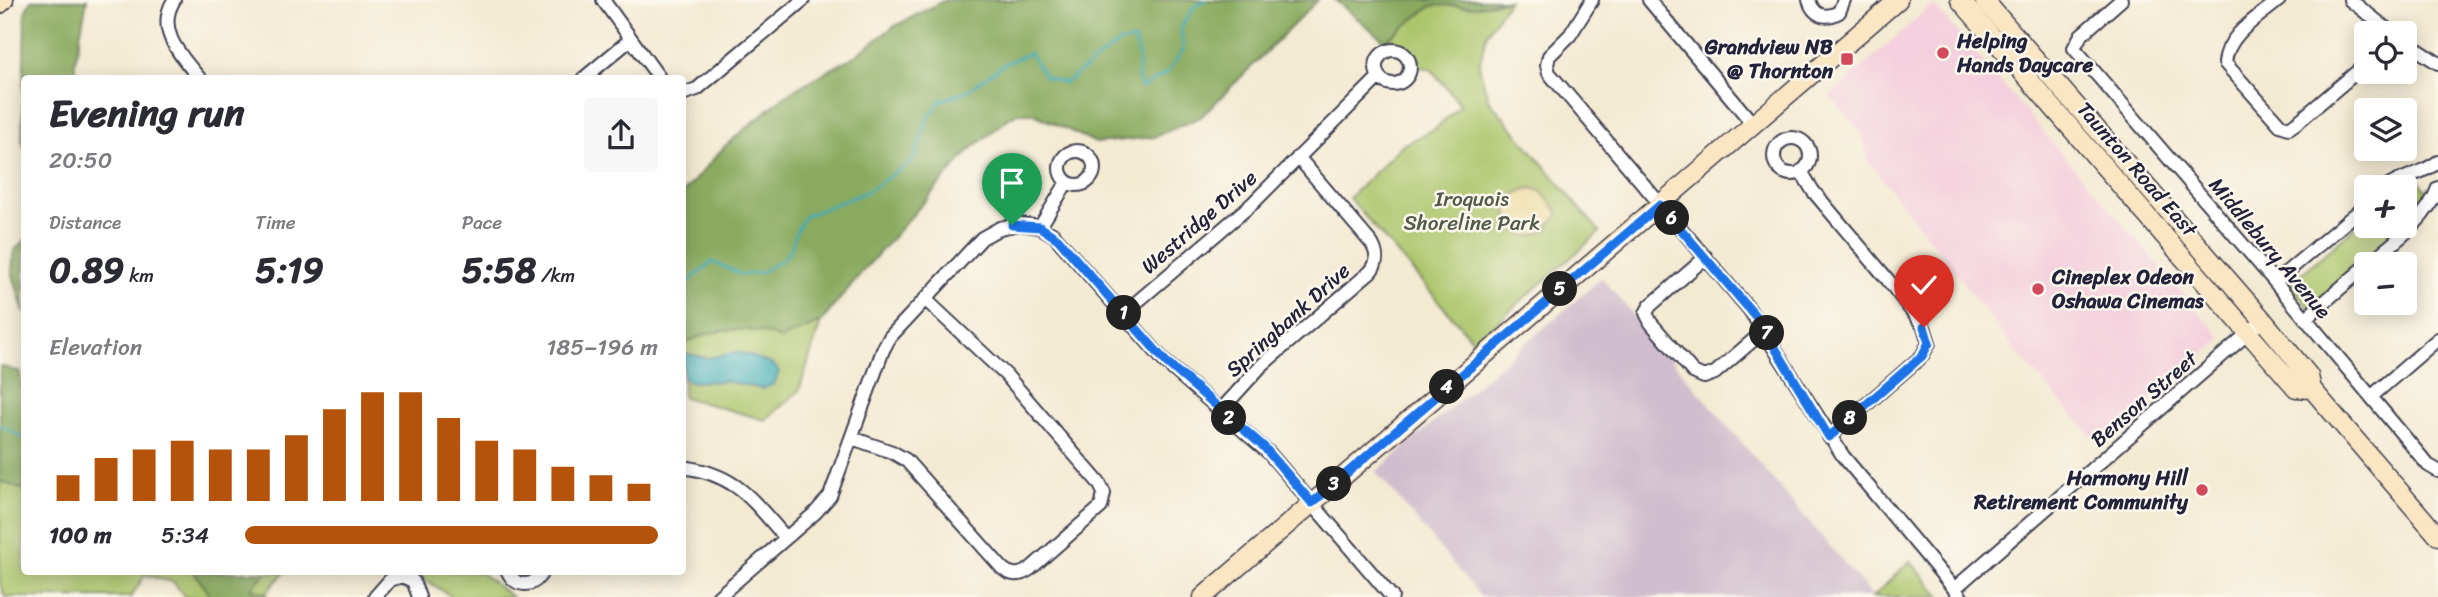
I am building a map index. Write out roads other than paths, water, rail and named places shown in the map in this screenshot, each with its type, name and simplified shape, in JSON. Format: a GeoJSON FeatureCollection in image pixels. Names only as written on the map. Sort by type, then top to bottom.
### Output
{"type":"FeatureCollection","features":[{"type":"Feature","properties":{"kind":"main road"},"geometry":{"type":"LineString","coordinates":[[0,4],[4,0]]}},
{"type":"Feature","properties":{"kind":"main road"},"geometry":{"type":"LineString","coordinates":[[1203,597],[1898,0]]}},
{"type":"Feature","properties":{"kind":"main road","name":"Taunton Road East"},"geometry":{"type":"LineString","coordinates":[[1960,0],[2296,388],[2312,389]]}},
{"type":"Feature","properties":{"kind":"main road","name":"Taunton Road East"},"geometry":{"type":"LineString","coordinates":[[1984,0],[2263,320],[2309,376],[2312,389],[2438,537]]}},
{"type":"Feature","properties":{"kind":"street"},"geometry":{"type":"LineString","coordinates":[[174,0],[167,17],[167,30],[181,56],[197,75]]}},
{"type":"Feature","properties":{"kind":"street"},"geometry":{"type":"LineString","coordinates":[[603,0],[657,75]]}},
{"type":"Feature","properties":{"kind":"street"},"geometry":{"type":"LineString","coordinates":[[686,93],[697,89],[803,0]]}},
{"type":"Feature","properties":{"kind":"street"},"geometry":{"type":"LineString","coordinates":[[1592,0],[1570,35],[1549,56],[1547,68],[1765,330],[1829,437],[1856,474],[1957,593]]}},
{"type":"Feature","properties":{"kind":"street"},"geometry":{"type":"LineString","coordinates":[[1649,0],[1753,124]]}},
{"type":"Feature","properties":{"kind":"street"},"geometry":{"type":"LineString","coordinates":[[1809,0],[1817,14],[1828,16],[1839,12],[1844,0]]}},
{"type":"Feature","properties":{"kind":"street","name":"Middlebury Avenue"},"geometry":{"type":"LineString","coordinates":[[2121,0],[2081,35],[2074,48],[2276,282],[2428,465],[2438,471]]}},
{"type":"Feature","properties":{"kind":"street"},"geometry":{"type":"LineString","coordinates":[[2279,0],[2233,39],[2226,50],[2225,63],[2280,125],[2289,128],[2354,74]]}},
{"type":"Feature","properties":{"kind":"street"},"geometry":{"type":"LineString","coordinates":[[2350,0],[2377,21]]}},
{"type":"Feature","properties":{"kind":"street"},"geometry":{"type":"LineString","coordinates":[[588,75],[631,39]]}},
{"type":"Feature","properties":{"kind":"street"},"geometry":{"type":"LineString","coordinates":[[2417,49],[2438,63]]}},
{"type":"Feature","properties":{"kind":"street","name":"Westridge Drive"},"geometry":{"type":"LineString","coordinates":[[1124,313],[1253,203],[1379,77]]}},
{"type":"Feature","properties":{"kind":"street","name":"Springbank Drive"},"geometry":{"type":"LineString","coordinates":[[1221,410],[1261,366],[1370,272],[1376,263],[1376,251],[1372,244],[1298,158]]}},
{"type":"Feature","properties":{"kind":"street"},"geometry":{"type":"LineString","coordinates":[[2409,175],[2433,165],[2438,180]]}},
{"type":"Feature","properties":{"kind":"street"},"geometry":{"type":"LineString","coordinates":[[1801,171],[1813,191],[1898,292],[1929,337],[1922,356],[1829,437]]}},
{"type":"Feature","properties":{"kind":"street"},"geometry":{"type":"LineString","coordinates":[[1040,227],[1067,182]]}},
{"type":"Feature","properties":{"kind":"street"},"geometry":{"type":"LineString","coordinates":[[2382,252],[2429,208],[2438,188]]}},
{"type":"Feature","properties":{"kind":"street"},"geometry":{"type":"LineString","coordinates":[[2276,282],[2354,215]]}},
{"type":"Feature","properties":{"kind":"street"},"geometry":{"type":"LineString","coordinates":[[718,597],[819,509],[830,496],[885,345],[976,244],[988,234],[1012,225],[1040,227],[1062,243],[1166,362],[1264,447],[1392,597]]}},
{"type":"Feature","properties":{"kind":"street"},"geometry":{"type":"LineString","coordinates":[[1706,257],[1650,306],[1646,313],[1651,323],[1693,372],[1703,377],[1714,373],[1765,330]]}},
{"type":"Feature","properties":{"kind":"street"},"geometry":{"type":"LineString","coordinates":[[2306,318],[2354,276]]}},
{"type":"Feature","properties":{"kind":"street"},"geometry":{"type":"LineString","coordinates":[[852,438],[892,452],[906,460],[1002,568],[1011,574],[1021,574],[1030,569],[1101,507],[1104,493],[1099,483],[1006,376],[925,299]]}},
{"type":"Feature","properties":{"kind":"street","name":"Benson Street"},"geometry":{"type":"LineString","coordinates":[[1957,593],[2263,320]]}},
{"type":"Feature","properties":{"kind":"street"},"geometry":{"type":"LineString","coordinates":[[2372,396],[2438,339]]}},
{"type":"Feature","properties":{"kind":"street"},"geometry":{"type":"LineString","coordinates":[[686,468],[708,471],[731,481],[786,538]]}},
{"type":"Feature","properties":{"kind":"street"},"geometry":{"type":"LineString","coordinates":[[510,575],[515,581],[525,585],[536,581],[540,575]]}},
{"type":"Feature","properties":{"kind":"street"},"geometry":{"type":"LineString","coordinates":[[375,597],[390,580],[402,576],[413,581],[419,597]]}},
{"type":"Feature","properties":{"kind":"water"},"geometry":{"type":"Polygon","coordinates":[[[738,352],[774,365],[779,372],[774,384],[762,389],[724,381],[686,380],[686,353],[707,358],[738,352]]]}},
{"type":"Feature","properties":{"kind":"waterway"},"geometry":{"type":"LineString","coordinates":[[686,284],[712,262],[743,275],[762,272],[782,260],[791,249],[805,216],[866,192],[913,161],[929,116],[941,101],[968,90],[1006,63],[1030,53],[1045,77],[1065,83],[1120,42],[1134,40],[1141,88],[1167,73],[1183,50],[1181,27],[1195,6],[1206,0]]}},
{"type":"Feature","properties":{"kind":"waterway"},"geometry":{"type":"LineString","coordinates":[[0,425],[21,436]]}},
{"type":"Feature","properties":{"kind":"place","name":"Helping Hands Daycare"},"geometry":{"type":"Point","coordinates":[1943,53]}},
{"type":"Feature","properties":{"kind":"place","name":"Grandview NB @ Thornton"},"geometry":{"type":"Point","coordinates":[1847,59]}},
{"type":"Feature","properties":{"kind":"place","name":"Cineplex Odeon Oshawa Cinemas"},"geometry":{"type":"Point","coordinates":[2038,289]}},
{"type":"Feature","properties":{"kind":"place","name":"Harmony Hill Retirement Community"},"geometry":{"type":"Point","coordinates":[2202,490]}},
{"type":"Feature","properties":{"kind":"park label","name":"Iroquois Shoreline Park"},"geometry":{"type":"Point","coordinates":[1472,211]}}]}
